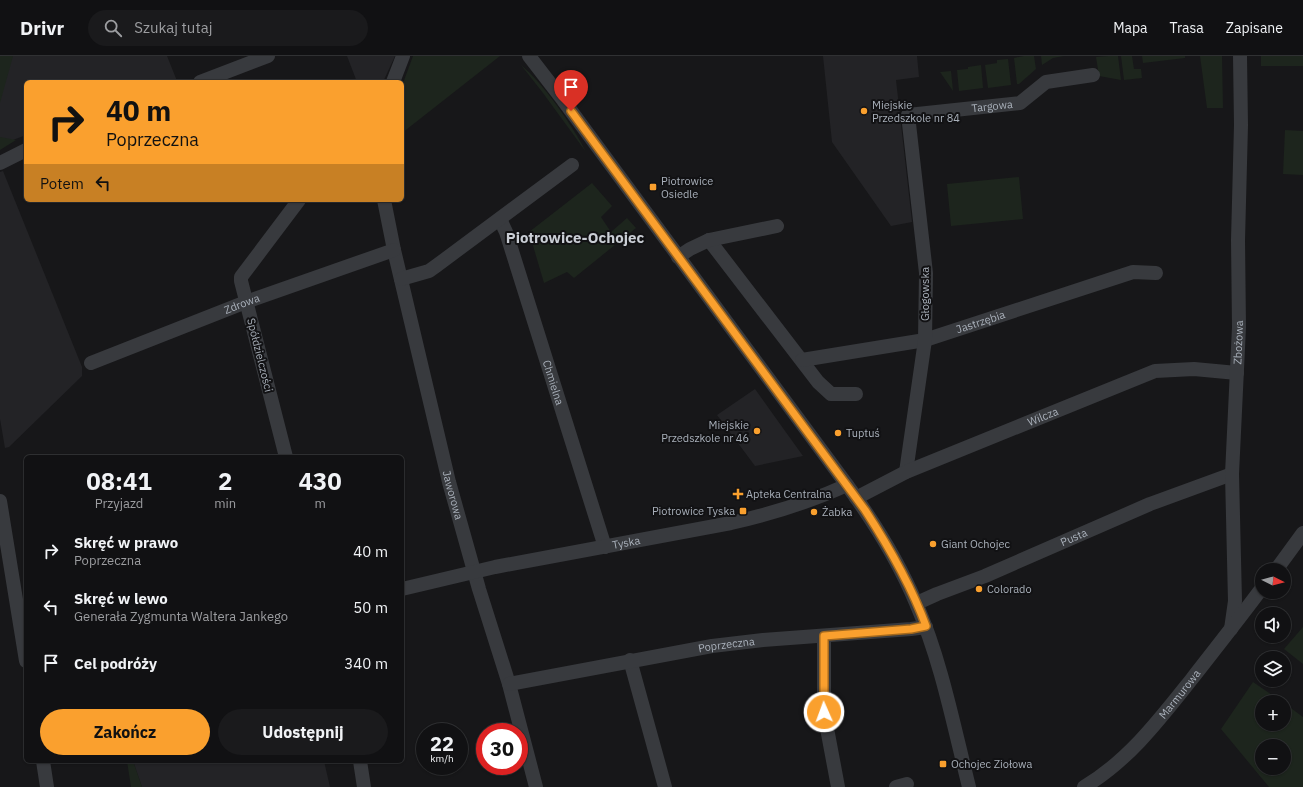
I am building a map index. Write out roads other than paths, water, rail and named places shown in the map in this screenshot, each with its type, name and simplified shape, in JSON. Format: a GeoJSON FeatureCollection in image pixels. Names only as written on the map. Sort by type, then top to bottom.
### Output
{"type":"FeatureCollection","features":[{"type":"Feature","properties":{"kind":"street"},"geometry":{"type":"LineString","coordinates":[[205,80],[268,56]]}},
{"type":"Feature","properties":{"kind":"street"},"geometry":{"type":"LineString","coordinates":[[394,80],[403,56]]}},
{"type":"Feature","properties":{"kind":"street"},"geometry":{"type":"LineString","coordinates":[[529,56],[847,485],[890,549],[917,603],[926,626],[938,666],[969,787]]}},
{"type":"Feature","properties":{"kind":"street","name":"Zbożowa"},"geometry":{"type":"LineString","coordinates":[[1231,629],[1235,601],[1232,474],[1239,327],[1238,240],[1241,125],[1240,56]]}},
{"type":"Feature","properties":{"kind":"street","name":"Targowa"},"geometry":{"type":"LineString","coordinates":[[908,115],[1020,104],[1046,82],[1093,75]]}},
{"type":"Feature","properties":{"kind":"street","name":"Głogowska"},"geometry":{"type":"LineString","coordinates":[[906,472],[925,340],[926,273],[908,115]]}},
{"type":"Feature","properties":{"kind":"street"},"geometry":{"type":"LineString","coordinates":[[0,163],[24,151]]}},
{"type":"Feature","properties":{"kind":"street"},"geometry":{"type":"LineString","coordinates":[[401,279],[429,271],[572,165]]}},
{"type":"Feature","properties":{"kind":"street","name":"Spółdzielczości"},"geometry":{"type":"LineString","coordinates":[[285,455],[246,302],[241,276],[297,202]]}},
{"type":"Feature","properties":{"kind":"street","name":"Jaworowa"},"geometry":{"type":"LineString","coordinates":[[384,202],[394,250],[449,482],[509,684],[536,787]]}},
{"type":"Feature","properties":{"kind":"street","name":"Chmielna"},"geometry":{"type":"LineString","coordinates":[[500,219],[506,232],[606,547]]}},
{"type":"Feature","properties":{"kind":"street"},"geometry":{"type":"LineString","coordinates":[[678,257],[690,249],[709,240],[777,226]]}},
{"type":"Feature","properties":{"kind":"street"},"geometry":{"type":"LineString","coordinates":[[709,240],[818,382],[831,394],[856,394]]}},
{"type":"Feature","properties":{"kind":"street","name":"Zdrowa"},"geometry":{"type":"LineString","coordinates":[[91,363],[246,302],[394,250]]}},
{"type":"Feature","properties":{"kind":"street","name":"Jastrzębia"},"geometry":{"type":"LineString","coordinates":[[802,360],[925,340],[1133,272],[1156,274]]}},
{"type":"Feature","properties":{"kind":"street","name":"Wilcza"},"geometry":{"type":"LineString","coordinates":[[856,498],[906,472],[1155,371],[1194,369],[1237,373]]}},
{"type":"Feature","properties":{"kind":"street","name":"Pusta"},"geometry":{"type":"LineString","coordinates":[[917,603],[985,576],[1150,504],[1232,474]]}},
{"type":"Feature","properties":{"kind":"street","name":"Tyska"},"geometry":{"type":"LineString","coordinates":[[404,589],[475,572],[745,520],[847,485]]}},
{"type":"Feature","properties":{"kind":"street"},"geometry":{"type":"LineString","coordinates":[[0,501],[24,649]]}},
{"type":"Feature","properties":{"kind":"street"},"geometry":{"type":"LineString","coordinates":[[1281,563],[1303,533]]}},
{"type":"Feature","properties":{"kind":"street","name":"Marmurowa"},"geometry":{"type":"LineString","coordinates":[[1084,787],[1095,781],[1124,758],[1165,714],[1255,597]]}},
{"type":"Feature","properties":{"kind":"street","name":"Poprzeczna"},"geometry":{"type":"LineString","coordinates":[[509,684],[630,660],[712,646],[763,640],[911,629],[926,626]]}},
{"type":"Feature","properties":{"kind":"street"},"geometry":{"type":"LineString","coordinates":[[824,636],[824,706],[838,787]]}},
{"type":"Feature","properties":{"kind":"street"},"geometry":{"type":"LineString","coordinates":[[630,660],[665,787]]}},
{"type":"Feature","properties":{"kind":"street"},"geometry":{"type":"LineString","coordinates":[[43,763],[47,787]]}},
{"type":"Feature","properties":{"kind":"street"},"geometry":{"type":"LineString","coordinates":[[360,763],[364,787]]}},
{"type":"Feature","properties":{"kind":"place","name":"Miejskie Przedszkole nr 84"},"geometry":{"type":"Point","coordinates":[864,111]}},
{"type":"Feature","properties":{"kind":"place","name":"Piotrowice Osiedle"},"geometry":{"type":"Point","coordinates":[653,187]}},
{"type":"Feature","properties":{"kind":"place","name":"Miejskie Przedszkole nr 46"},"geometry":{"type":"Point","coordinates":[757,431]}},
{"type":"Feature","properties":{"kind":"place","name":"Tuptuś"},"geometry":{"type":"Point","coordinates":[838,433]}},
{"type":"Feature","properties":{"kind":"place","name":"Apteka Centralna"},"geometry":{"type":"Point","coordinates":[738,494]}},
{"type":"Feature","properties":{"kind":"place","name":"Piotrowice Tyska"},"geometry":{"type":"Point","coordinates":[743,511]}},
{"type":"Feature","properties":{"kind":"place","name":"Żabka"},"geometry":{"type":"Point","coordinates":[814,512]}},
{"type":"Feature","properties":{"kind":"place","name":"Giant Ochojec"},"geometry":{"type":"Point","coordinates":[933,544]}},
{"type":"Feature","properties":{"kind":"place","name":"Colorado"},"geometry":{"type":"Point","coordinates":[979,589]}},
{"type":"Feature","properties":{"kind":"place","name":"Ochojec Ziołowa"},"geometry":{"type":"Point","coordinates":[943,764]}},
{"type":"Feature","properties":{"kind":"district","name":"Piotrowice-Ochojec"},"geometry":{"type":"Point","coordinates":[575,237]}}]}
